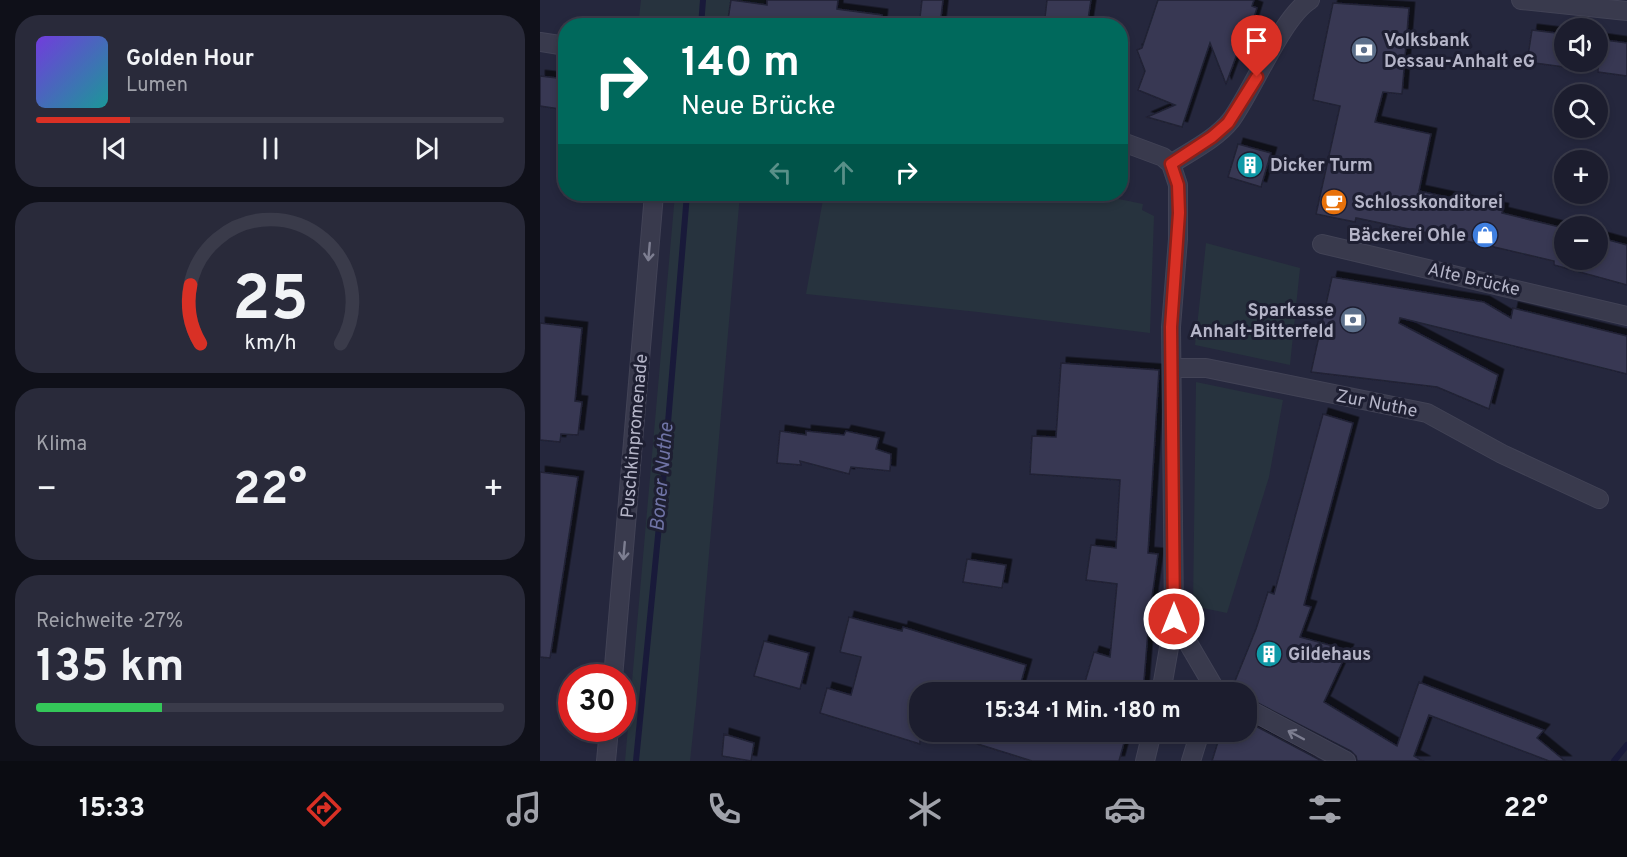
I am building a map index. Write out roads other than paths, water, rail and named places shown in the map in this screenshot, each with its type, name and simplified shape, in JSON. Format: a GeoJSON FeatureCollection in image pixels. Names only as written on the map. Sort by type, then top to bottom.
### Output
{"type":"FeatureCollection","features":[{"type":"Feature","properties":{"kind":"street"},"geometry":{"type":"LineString","coordinates":[[1521,0],[1627,11]]}},
{"type":"Feature","properties":{"kind":"street"},"geometry":{"type":"LineString","coordinates":[[1171,164],[1212,137],[1228,123],[1289,21],[1304,2]]}},
{"type":"Feature","properties":{"kind":"street"},"geometry":{"type":"LineString","coordinates":[[540,42],[558,45]]}},
{"type":"Feature","properties":{"kind":"street"},"geometry":{"type":"LineString","coordinates":[[1128,144],[1163,157],[1171,164],[1178,185],[1179,213],[1171,327],[1174,619],[1163,682]]}},
{"type":"Feature","properties":{"kind":"street","name":"Puschkinpromenade"},"geometry":{"type":"LineString","coordinates":[[614,664],[653,201]]}},
{"type":"Feature","properties":{"kind":"street","name":"Alte Brücke"},"geometry":{"type":"LineString","coordinates":[[1322,244],[1627,316]]}},
{"type":"Feature","properties":{"kind":"street","name":"Zur Nuthe"},"geometry":{"type":"LineString","coordinates":[[1172,368],[1206,368],[1427,413],[1503,454],[1599,499]]}},
{"type":"Feature","properties":{"kind":"street"},"geometry":{"type":"LineString","coordinates":[[1174,619],[1210,682]]}},
{"type":"Feature","properties":{"kind":"street"},"geometry":{"type":"LineString","coordinates":[[1257,714],[1346,761]]}},
{"type":"Feature","properties":{"kind":"street"},"geometry":{"type":"LineString","coordinates":[[606,761],[608,742]]}},
{"type":"Feature","properties":{"kind":"street"},"geometry":{"type":"LineString","coordinates":[[1145,761],[1150,742]]}},
{"type":"Feature","properties":{"kind":"street"},"geometry":{"type":"LineString","coordinates":[[1191,761],[1197,742]]}},
{"type":"Feature","properties":{"kind":"waterway","name":"Boner Nuthe"},"geometry":{"type":"LineString","coordinates":[[702,18],[703,0]]}},
{"type":"Feature","properties":{"kind":"waterway","name":"Boner Nuthe"},"geometry":{"type":"LineString","coordinates":[[636,761],[662,495],[686,201]]}},
{"type":"Feature","properties":{"kind":"waterway"},"geometry":{"type":"LineString","coordinates":[[1614,761],[1627,745]]}},
{"type":"Feature","properties":{"kind":"place","name":"Volksbank Dessau-Anhalt eG"},"geometry":{"type":"Point","coordinates":[1364,50]}},
{"type":"Feature","properties":{"kind":"place","name":"Dicker Turm"},"geometry":{"type":"Point","coordinates":[1250,165]}},
{"type":"Feature","properties":{"kind":"place","name":"Schlosskonditorei"},"geometry":{"type":"Point","coordinates":[1334,202]}},
{"type":"Feature","properties":{"kind":"place","name":"Bäckerei Ohle"},"geometry":{"type":"Point","coordinates":[1485,235]}},
{"type":"Feature","properties":{"kind":"place","name":"Sparkasse Anhalt-Bitterfeld"},"geometry":{"type":"Point","coordinates":[1353,320]}},
{"type":"Feature","properties":{"kind":"place","name":"Gildehaus"},"geometry":{"type":"Point","coordinates":[1269,654]}}]}
